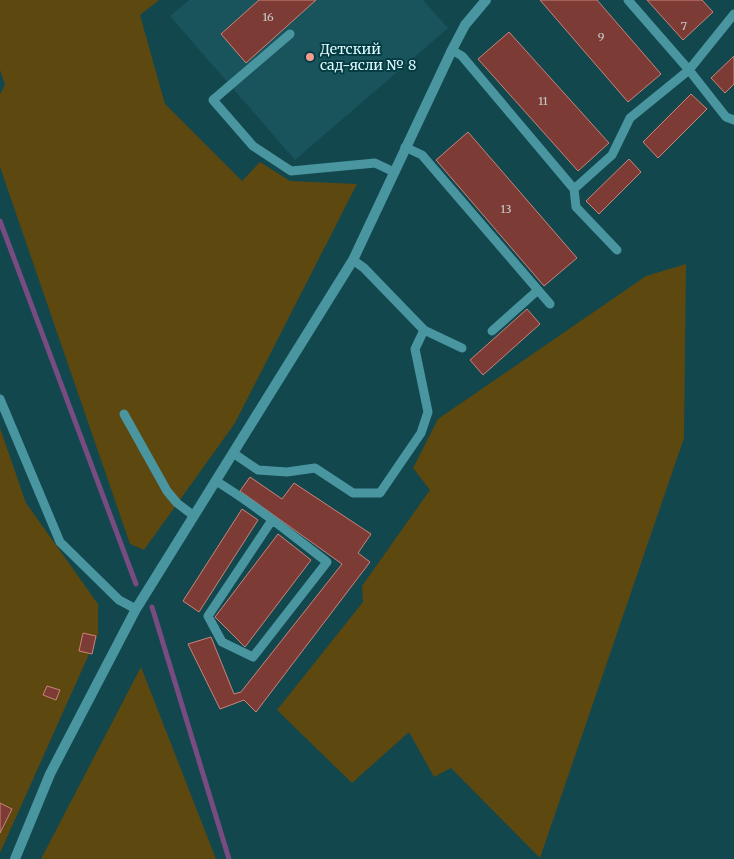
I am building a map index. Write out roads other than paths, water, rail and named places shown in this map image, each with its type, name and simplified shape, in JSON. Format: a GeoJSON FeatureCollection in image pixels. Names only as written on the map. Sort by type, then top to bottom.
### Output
{"type":"FeatureCollection","features":[{"type":"Feature","properties":{"kind":"street"},"geometry":{"type":"LineString","coordinates":[[15,859],[50,774],[136,609],[353,260],[452,50],[465,25],[486,0]]}},
{"type":"Feature","properties":{"kind":"lane"},"geometry":{"type":"LineString","coordinates":[[628,0],[689,70],[726,117],[734,120]]}},
{"type":"Feature","properties":{"kind":"lane"},"geometry":{"type":"LineString","coordinates":[[574,189],[612,155],[630,118],[689,70],[734,14]]}},
{"type":"Feature","properties":{"kind":"lane"},"geometry":{"type":"LineString","coordinates":[[290,34],[213,100],[253,146],[291,171],[375,163],[394,172]]}},
{"type":"Feature","properties":{"kind":"lane"},"geometry":{"type":"LineString","coordinates":[[452,50],[462,56],[574,189],[576,207],[616,250]]}},
{"type":"Feature","properties":{"kind":"lane"},"geometry":{"type":"LineString","coordinates":[[405,147],[422,155],[550,304]]}},
{"type":"Feature","properties":{"kind":"lane"},"geometry":{"type":"LineString","coordinates":[[353,260],[364,268],[424,330],[462,348]]}},
{"type":"Feature","properties":{"kind":"lane"},"geometry":{"type":"LineString","coordinates":[[492,331],[538,290]]}},
{"type":"Feature","properties":{"kind":"lane"},"geometry":{"type":"LineString","coordinates":[[233,454],[258,470],[287,472],[316,468],[353,493],[380,493],[422,433],[428,412],[415,349],[424,330]]}},
{"type":"Feature","properties":{"kind":"lane"},"geometry":{"type":"LineString","coordinates":[[0,399],[60,542],[119,600],[136,609]]}},
{"type":"Feature","properties":{"kind":"lane"},"geometry":{"type":"LineString","coordinates":[[124,414],[167,491],[177,503],[194,516]]}},
{"type":"Feature","properties":{"kind":"lane"},"geometry":{"type":"LineString","coordinates":[[216,481],[235,492],[272,520],[327,562],[254,657],[222,642],[208,616],[272,520]]}},
{"type":"Feature","properties":{"kind":"waterway"},"geometry":{"type":"LineString","coordinates":[[0,221],[136,584]]}},
{"type":"Feature","properties":{"kind":"waterway"},"geometry":{"type":"LineString","coordinates":[[152,607],[229,859]]}},
{"type":"Feature","properties":{"kind":"place","name":"Детский сад-ясли № 8"},"geometry":{"type":"Point","coordinates":[310,57]}}]}
